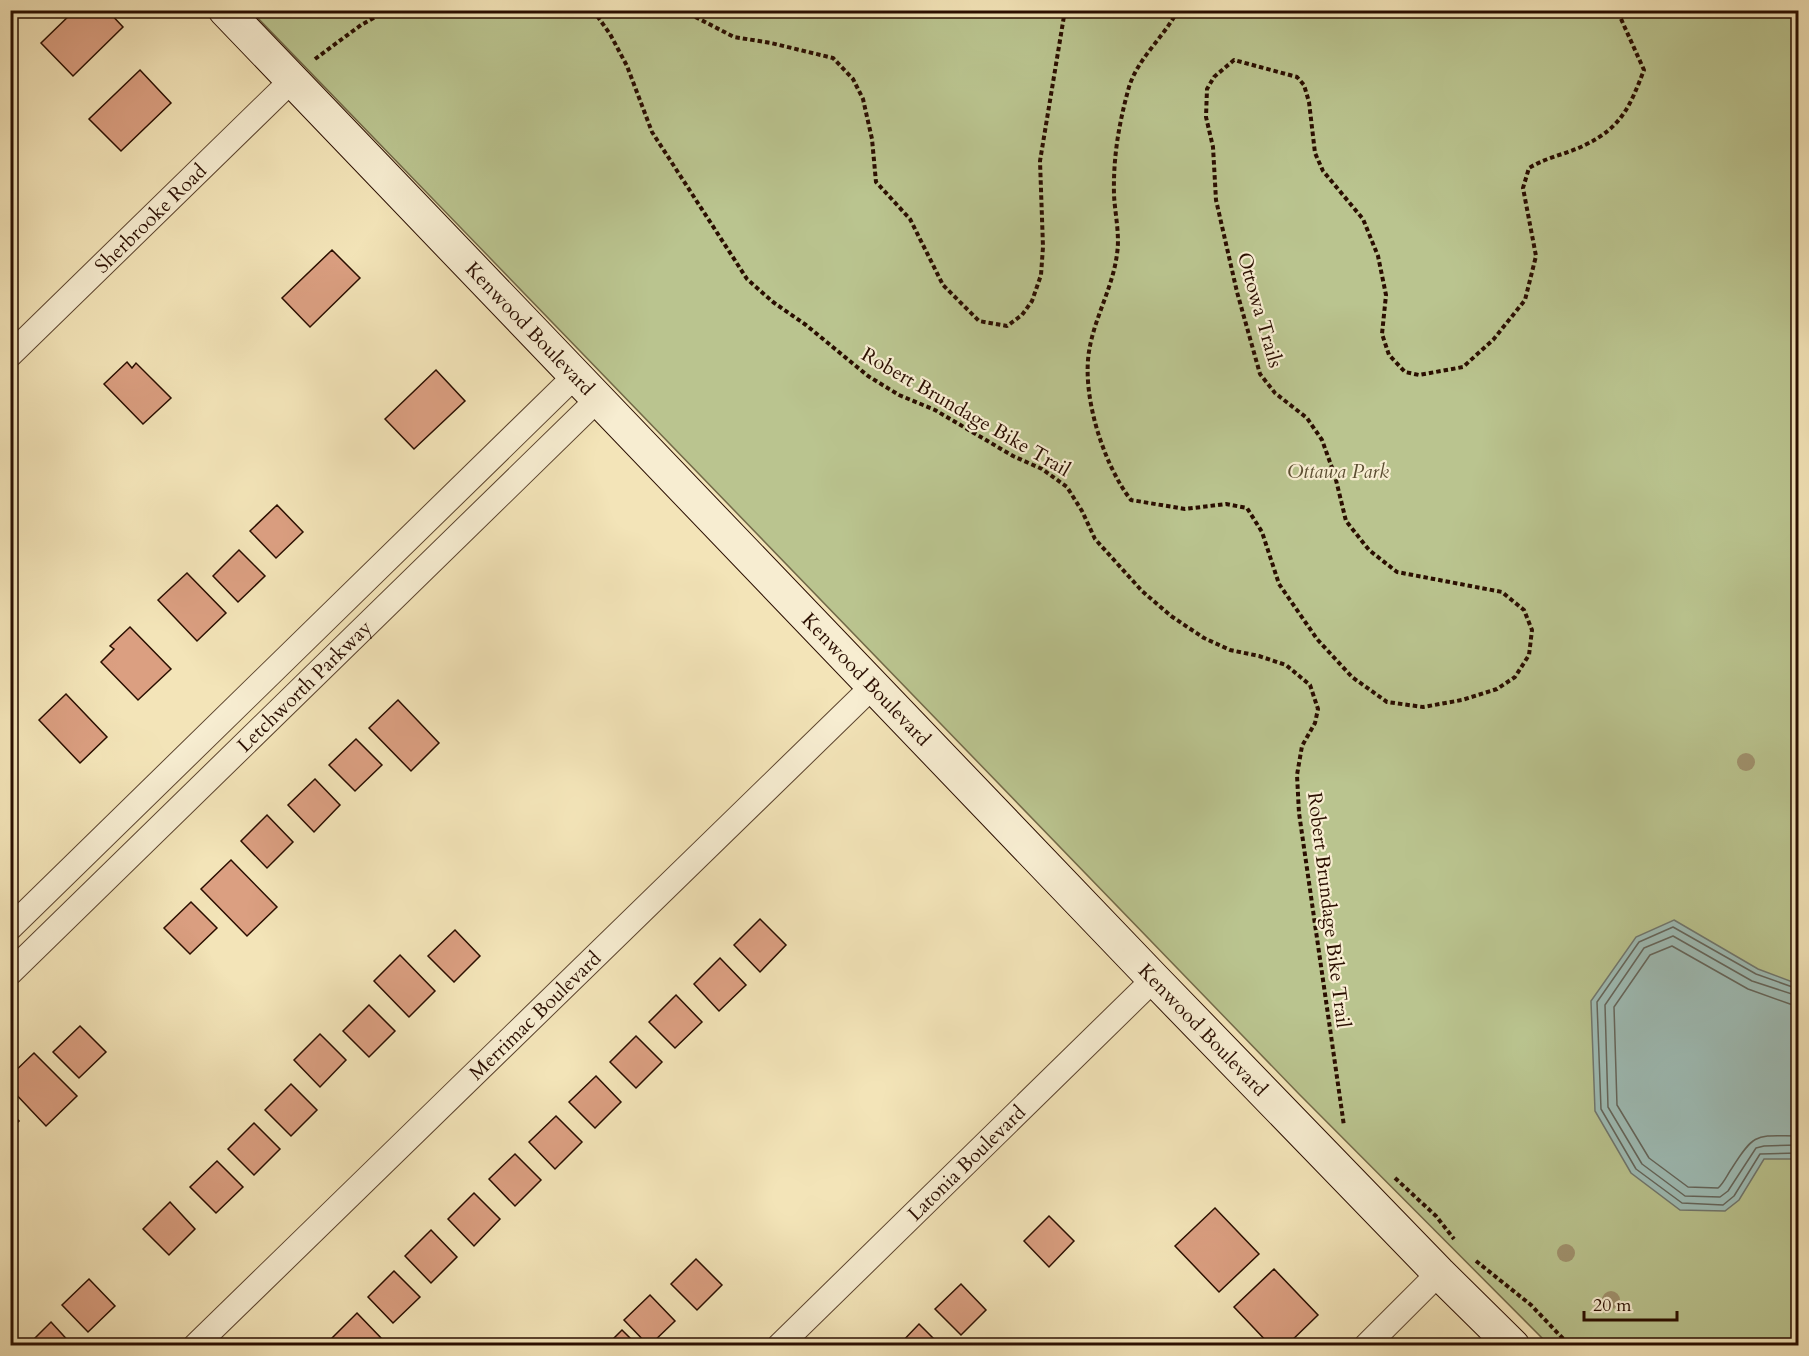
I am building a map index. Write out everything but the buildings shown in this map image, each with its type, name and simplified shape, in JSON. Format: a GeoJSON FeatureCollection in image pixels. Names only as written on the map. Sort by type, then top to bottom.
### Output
{"type":"FeatureCollection","features":[{"type":"Feature","properties":{"kind":"street","name":"Kenwood Boulevard"},"geometry":{"type":"LineString","coordinates":[[225,10],[1154,979],[1439,1273],[1513,1346]]}},
{"type":"Feature","properties":{"kind":"street","name":"Sherbrooke Road"},"geometry":{"type":"LineString","coordinates":[[10,355],[292,80]]}},
{"type":"Feature","properties":{"kind":"street","name":"Letchworth Parkway"},"geometry":{"type":"LineString","coordinates":[[10,928],[576,375]]}},
{"type":"Feature","properties":{"kind":"street","name":"Letchworth Parkway"},"geometry":{"type":"LineString","coordinates":[[10,972],[598,399]]}},
{"type":"Feature","properties":{"kind":"street","name":"Merrimac Boulevard"},"geometry":{"type":"LineString","coordinates":[[195,1346],[874,685]]}},
{"type":"Feature","properties":{"kind":"street","name":"Latonia Boulevard"},"geometry":{"type":"LineString","coordinates":[[779,1346],[1154,979]]}},
{"type":"Feature","properties":{"kind":"street"},"geometry":{"type":"LineString","coordinates":[[1366,1346],[1439,1273]]}},
{"type":"Feature","properties":{"kind":"path"},"geometry":{"type":"LineString","coordinates":[[292,80],[316,58],[361,25],[388,10]]}},
{"type":"Feature","properties":{"kind":"path","name":"Robert Brundage Bike Trail"},"geometry":{"type":"LineString","coordinates":[[593,10],[610,34],[627,66],[652,132],[747,279],[868,376],[899,395],[935,410],[1013,456],[1042,469],[1067,488],[1083,512],[1095,538],[1142,591],[1170,616],[1204,638],[1230,650],[1286,665],[1310,685],[1318,709],[1315,723],[1302,746],[1297,775],[1299,813],[1343,1124],[1347,1132]]}},
{"type":"Feature","properties":{"kind":"path"},"geometry":{"type":"LineString","coordinates":[[681,10],[734,37],[771,43],[833,58],[853,79],[863,99],[872,139],[876,182],[910,219],[943,285],[979,321],[1007,326],[1022,315],[1032,302],[1041,275],[1043,247],[1040,160],[1065,10]]}},
{"type":"Feature","properties":{"kind":"path","name":"Ottowa Trails"},"geometry":{"type":"LineString","coordinates":[[1178,10],[1144,59],[1130,84],[1114,150],[1118,253],[1090,346],[1087,382],[1101,444],[1119,485],[1131,500],[1185,509],[1226,504],[1247,508],[1263,532],[1279,584],[1317,639],[1352,677],[1387,702],[1423,707],[1480,695],[1497,689],[1515,677],[1529,655],[1532,630],[1524,610],[1502,592],[1397,572],[1369,550],[1346,521],[1335,476],[1322,440],[1306,418],[1275,393],[1260,374],[1237,292],[1216,200],[1213,147],[1206,117],[1207,89],[1214,76],[1234,60],[1297,77],[1304,85],[1309,102],[1315,153],[1323,171],[1363,219],[1378,256],[1386,295],[1382,334],[1389,355],[1405,372],[1419,375],[1463,367],[1493,340],[1525,300],[1536,256],[1523,188],[1529,168],[1585,146],[1611,129],[1630,107],[1644,70],[1617,10]]}},
{"type":"Feature","properties":{"kind":"path"},"geometry":{"type":"LineString","coordinates":[[1393,1176],[1436,1216],[1460,1246]]}},
{"type":"Feature","properties":{"kind":"path"},"geometry":{"type":"LineString","coordinates":[[1472,1258],[1531,1305],[1570,1346]]}},
{"type":"Feature","properties":{"kind":"green space","name":"Ottawa Park"},"geometry":{"type":"Polygon","coordinates":[[[251,11],[1798,11],[1798,1345],[1549,1345],[1299,1094],[251,11]]]}},
{"type":"Feature","properties":{"kind":"water"},"geometry":{"type":"Polygon","coordinates":[[[1674,920],[1758,969],[1798,984],[1798,1159],[1764,1159],[1739,1200],[1725,1211],[1680,1210],[1631,1173],[1595,1111],[1591,1001],[1636,937],[1674,920]]]}}]}
